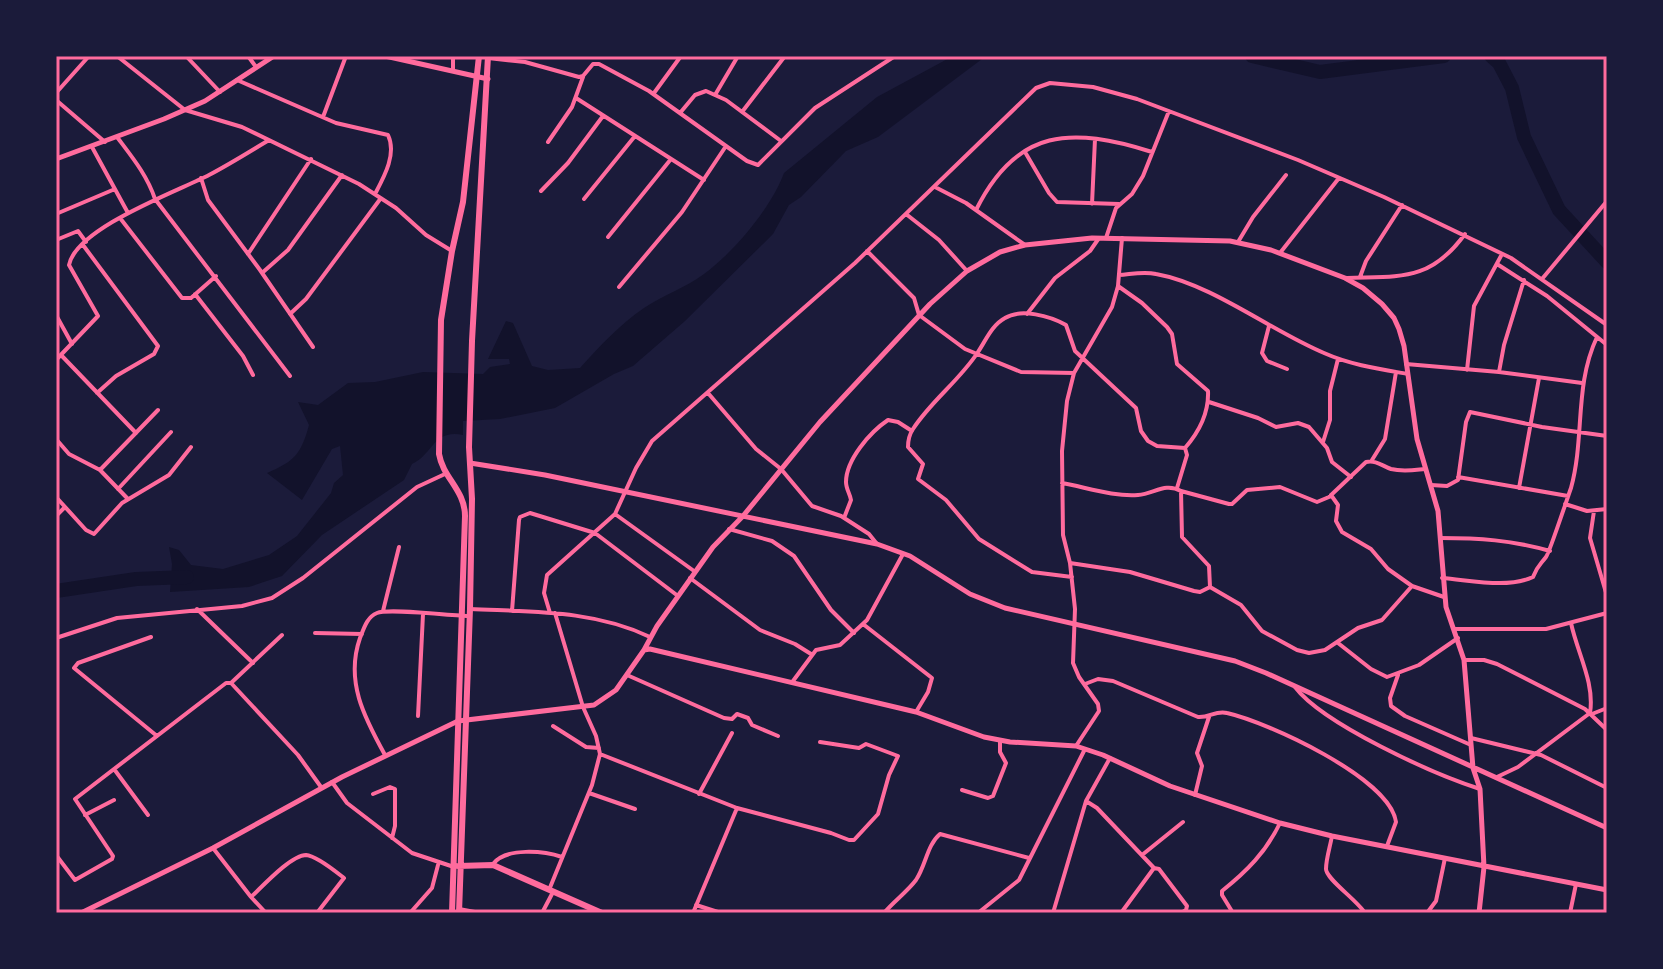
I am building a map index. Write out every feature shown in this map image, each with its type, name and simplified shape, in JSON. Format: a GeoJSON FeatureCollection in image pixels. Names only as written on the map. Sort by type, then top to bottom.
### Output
{"type":"FeatureCollection","features":[{"type":"Feature","properties":{"kind":"main road"},"geometry":{"type":"LineString","coordinates":[[467,614],[465,507],[459,490],[445,474],[438,443],[441,320],[463,202],[479,56]]}},
{"type":"Feature","properties":{"kind":"main road"},"geometry":{"type":"LineString","coordinates":[[457,912],[472,341],[488,57]]}},
{"type":"Feature","properties":{"kind":"main road"},"geometry":{"type":"LineString","coordinates":[[457,867],[493,865],[602,913]]}},
{"type":"Feature","properties":{"kind":"street"},"geometry":{"type":"LineString","coordinates":[[56,93],[89,56]]}},
{"type":"Feature","properties":{"kind":"street"},"geometry":{"type":"LineString","coordinates":[[117,56],[185,110],[217,118],[342,175],[381,198],[426,235],[452,251]]}},
{"type":"Feature","properties":{"kind":"street"},"geometry":{"type":"LineString","coordinates":[[186,56],[220,92]]}},
{"type":"Feature","properties":{"kind":"street"},"geometry":{"type":"LineString","coordinates":[[248,56],[256,68]]}},
{"type":"Feature","properties":{"kind":"street"},"geometry":{"type":"LineString","coordinates":[[56,159],[185,110],[220,92],[274,56]]}},
{"type":"Feature","properties":{"kind":"street"},"geometry":{"type":"LineString","coordinates":[[323,117],[346,56]]}},
{"type":"Feature","properties":{"kind":"street"},"geometry":{"type":"LineString","coordinates":[[385,56],[488,79]]}},
{"type":"Feature","properties":{"kind":"street"},"geometry":{"type":"LineString","coordinates":[[453,56],[453,71]]}},
{"type":"Feature","properties":{"kind":"street"},"geometry":{"type":"LineString","coordinates":[[548,142],[576,98],[583,76],[600,56]]}},
{"type":"Feature","properties":{"kind":"street"},"geometry":{"type":"LineString","coordinates":[[654,94],[681,56]]}},
{"type":"Feature","properties":{"kind":"street"},"geometry":{"type":"LineString","coordinates":[[715,95],[738,56]]}},
{"type":"Feature","properties":{"kind":"street"},"geometry":{"type":"LineString","coordinates":[[742,112],[785,56]]}},
{"type":"Feature","properties":{"kind":"street"},"geometry":{"type":"LineString","coordinates":[[596,63],[654,94],[747,161],[758,165],[815,108],[895,56]]}},
{"type":"Feature","properties":{"kind":"street"},"geometry":{"type":"LineString","coordinates":[[488,57],[525,62],[575,77],[583,76]]}},
{"type":"Feature","properties":{"kind":"street"},"geometry":{"type":"LineString","coordinates":[[237,80],[344,126],[388,135],[391,145],[388,167],[375,194]]}},
{"type":"Feature","properties":{"kind":"street"},"geometry":{"type":"LineString","coordinates":[[542,913],[589,793],[600,754],[544,593],[547,575],[615,514],[652,441],[867,251],[1043,84],[1069,83],[1112,91],[1339,178],[1465,234],[1502,254],[1607,325]]}},
{"type":"Feature","properties":{"kind":"street"},"geometry":{"type":"LineString","coordinates":[[680,113],[701,92],[715,95],[781,141]]}},
{"type":"Feature","properties":{"kind":"street"},"geometry":{"type":"LineString","coordinates":[[576,98],[704,180]]}},
{"type":"Feature","properties":{"kind":"street"},"geometry":{"type":"LineString","coordinates":[[56,100],[105,142]]}},
{"type":"Feature","properties":{"kind":"street"},"geometry":{"type":"LineString","coordinates":[[1027,314],[1055,278],[1102,238],[1119,204],[1137,186],[1169,111]]}},
{"type":"Feature","properties":{"kind":"street"},"geometry":{"type":"LineString","coordinates":[[541,191],[568,163],[604,115]]}},
{"type":"Feature","properties":{"kind":"street"},"geometry":{"type":"LineString","coordinates":[[584,199],[635,136]]}},
{"type":"Feature","properties":{"kind":"street"},"geometry":{"type":"LineString","coordinates":[[117,137],[135,160],[155,199],[290,376]]}},
{"type":"Feature","properties":{"kind":"street"},"geometry":{"type":"LineString","coordinates":[[976,210],[993,179],[1025,152],[1053,138],[1115,140],[1152,152]]}},
{"type":"Feature","properties":{"kind":"street"},"geometry":{"type":"LineString","coordinates":[[1092,204],[1095,138]]}},
{"type":"Feature","properties":{"kind":"street"},"geometry":{"type":"LineString","coordinates":[[56,360],[98,316],[69,265],[70,259],[84,244],[128,213],[201,178],[269,140]]}},
{"type":"Feature","properties":{"kind":"street"},"geometry":{"type":"LineString","coordinates":[[619,287],[682,212],[726,146]]}},
{"type":"Feature","properties":{"kind":"street"},"geometry":{"type":"LineString","coordinates":[[92,147],[128,213]]}},
{"type":"Feature","properties":{"kind":"street"},"geometry":{"type":"LineString","coordinates":[[1025,152],[1052,198],[1064,203],[1119,204]]}},
{"type":"Feature","properties":{"kind":"street"},"geometry":{"type":"LineString","coordinates":[[248,254],[311,159]]}},
{"type":"Feature","properties":{"kind":"street"},"geometry":{"type":"LineString","coordinates":[[608,237],[671,159]]}},
{"type":"Feature","properties":{"kind":"street"},"geometry":{"type":"LineString","coordinates":[[262,273],[288,250],[342,175]]}},
{"type":"Feature","properties":{"kind":"street"},"geometry":{"type":"LineString","coordinates":[[1238,242],[1286,175]]}},
{"type":"Feature","properties":{"kind":"street"},"geometry":{"type":"LineString","coordinates":[[201,178],[205,196],[313,347]]}},
{"type":"Feature","properties":{"kind":"street"},"geometry":{"type":"LineString","coordinates":[[1280,253],[1339,178]]}},
{"type":"Feature","properties":{"kind":"street"},"geometry":{"type":"LineString","coordinates":[[935,187],[976,210],[1025,245]]}},
{"type":"Feature","properties":{"kind":"street"},"geometry":{"type":"LineString","coordinates":[[56,214],[115,189]]}},
{"type":"Feature","properties":{"kind":"street"},"geometry":{"type":"LineString","coordinates":[[290,314],[306,299],[381,198]]}},
{"type":"Feature","properties":{"kind":"street"},"geometry":{"type":"LineString","coordinates":[[1542,279],[1607,201]]}},
{"type":"Feature","properties":{"kind":"street"},"geometry":{"type":"LineString","coordinates":[[1360,277],[1366,261],[1402,205]]}},
{"type":"Feature","properties":{"kind":"street"},"geometry":{"type":"LineString","coordinates":[[906,214],[939,240],[967,271]]}},
{"type":"Feature","properties":{"kind":"street"},"geometry":{"type":"LineString","coordinates":[[120,218],[182,298],[195,294],[216,276]]}},
{"type":"Feature","properties":{"kind":"street"},"geometry":{"type":"LineString","coordinates":[[56,240],[78,231],[84,244],[158,346],[154,354],[116,376],[97,393]]}},
{"type":"Feature","properties":{"kind":"street"},"geometry":{"type":"LineString","coordinates":[[1345,278],[1405,275],[1430,268],[1447,258],[1465,234]]}},
{"type":"Feature","properties":{"kind":"street"},"geometry":{"type":"LineString","coordinates":[[82,913],[213,848],[321,787],[461,720],[583,707],[605,699],[627,675],[694,571],[820,422],[919,315],[967,271],[1000,252],[1025,245],[1102,238],[1238,242],[1280,253],[1363,288],[1394,318],[1404,346],[1417,439],[1438,511],[1444,597],[1464,660],[1473,768],[1480,789],[1484,867],[1479,913]]}},
{"type":"Feature","properties":{"kind":"street"},"geometry":{"type":"LineString","coordinates":[[1076,746],[1099,711],[1073,663],[1075,625],[1072,577],[1063,535],[1062,451],[1067,401],[1074,373],[1107,317],[1118,286],[1122,238]]}},
{"type":"Feature","properties":{"kind":"street"},"geometry":{"type":"LineString","coordinates":[[867,251],[914,298],[919,315],[952,341],[977,355],[1021,372],[1074,373]]}},
{"type":"Feature","properties":{"kind":"street"},"geometry":{"type":"LineString","coordinates":[[1467,370],[1474,306],[1502,254]]}},
{"type":"Feature","properties":{"kind":"street"},"geometry":{"type":"LineString","coordinates":[[1497,264],[1524,280],[1607,345]]}},
{"type":"Feature","properties":{"kind":"street"},"geometry":{"type":"LineString","coordinates":[[1119,275],[1152,273],[1174,278],[1338,359],[1408,374]]}},
{"type":"Feature","properties":{"kind":"street"},"geometry":{"type":"LineString","coordinates":[[1499,372],[1524,280]]}},
{"type":"Feature","properties":{"kind":"street"},"geometry":{"type":"LineString","coordinates":[[1118,286],[1167,327],[1172,334],[1177,364],[1208,391],[1208,402],[1200,426],[1185,448]]}},
{"type":"Feature","properties":{"kind":"street"},"geometry":{"type":"LineString","coordinates":[[195,294],[243,356],[253,375]]}},
{"type":"Feature","properties":{"kind":"street"},"geometry":{"type":"LineString","coordinates":[[1072,577],[1032,572],[972,534],[946,500],[918,479],[923,464],[908,447],[912,431],[977,355],[991,330],[1004,318],[1027,314],[1066,325],[1071,345],[1136,408],[1141,431],[1148,441],[1157,446],[1185,448]]}},
{"type":"Feature","properties":{"kind":"street"},"geometry":{"type":"LineString","coordinates":[[56,315],[72,344]]}},
{"type":"Feature","properties":{"kind":"street"},"geometry":{"type":"LineString","coordinates":[[1269,326],[1262,353],[1267,361],[1287,369]]}},
{"type":"Feature","properties":{"kind":"street"},"geometry":{"type":"LineString","coordinates":[[1442,578],[1509,583],[1529,579],[1550,551],[1568,496],[1575,463],[1582,383],[1597,337]]}},
{"type":"Feature","properties":{"kind":"street"},"geometry":{"type":"LineString","coordinates":[[61,355],[136,433]]}},
{"type":"Feature","properties":{"kind":"street"},"geometry":{"type":"LineString","coordinates":[[1323,442],[1330,420],[1330,391],[1338,359]]}},
{"type":"Feature","properties":{"kind":"street"},"geometry":{"type":"LineString","coordinates":[[1406,364],[1582,383]]}},
{"type":"Feature","properties":{"kind":"street"},"geometry":{"type":"LineString","coordinates":[[1062,483],[1136,495],[1167,487],[1229,504],[1235,502],[1242,492],[1251,489],[1280,487],[1317,502],[1331,495],[1372,460],[1385,439],[1396,372]]}},
{"type":"Feature","properties":{"kind":"street"},"geometry":{"type":"LineString","coordinates":[[1519,488],[1539,378]]}},
{"type":"Feature","properties":{"kind":"street"},"geometry":{"type":"LineString","coordinates":[[708,393],[756,449],[781,469],[812,506],[844,518],[869,534],[877,544]]}},
{"type":"Feature","properties":{"kind":"street"},"geometry":{"type":"LineString","coordinates":[[1208,402],[1276,427],[1303,424],[1323,442],[1332,462],[1351,477]]}},
{"type":"Feature","properties":{"kind":"street"},"geometry":{"type":"LineString","coordinates":[[100,470],[158,410]]}},
{"type":"Feature","properties":{"kind":"street"},"geometry":{"type":"LineString","coordinates":[[1431,485],[1454,484],[1458,477],[1470,412],[1607,436]]}},
{"type":"Feature","properties":{"kind":"street"},"geometry":{"type":"LineString","coordinates":[[844,518],[851,500],[845,485],[846,475],[856,453],[888,420],[912,431]]}},
{"type":"Feature","properties":{"kind":"street"},"geometry":{"type":"LineString","coordinates":[[118,489],[171,432]]}},
{"type":"Feature","properties":{"kind":"street"},"geometry":{"type":"LineString","coordinates":[[56,439],[69,454],[100,470],[128,499]]}},
{"type":"Feature","properties":{"kind":"street"},"geometry":{"type":"LineString","coordinates":[[56,497],[86,530],[94,534],[115,509],[160,483],[179,465],[191,447]]}},
{"type":"Feature","properties":{"kind":"street"},"geometry":{"type":"LineString","coordinates":[[1185,448],[1187,455],[1179,490],[1182,537],[1209,566],[1210,587]]}},
{"type":"Feature","properties":{"kind":"street"},"geometry":{"type":"LineString","coordinates":[[1372,460],[1397,470],[1425,469]]}},
{"type":"Feature","properties":{"kind":"street"},"geometry":{"type":"LineString","coordinates":[[470,463],[877,544],[903,554],[987,602],[1235,661],[1391,728],[1607,828]]}},
{"type":"Feature","properties":{"kind":"street"},"geometry":{"type":"LineString","coordinates":[[56,638],[117,618],[242,606],[272,598],[303,578],[417,487],[445,474]]}},
{"type":"Feature","properties":{"kind":"street"},"geometry":{"type":"LineString","coordinates":[[1458,477],[1568,496]]}},
{"type":"Feature","properties":{"kind":"street"},"geometry":{"type":"LineString","coordinates":[[1331,495],[1338,505],[1336,521],[1342,532],[1371,549],[1388,569],[1412,586],[1444,597]]}},
{"type":"Feature","properties":{"kind":"street"},"geometry":{"type":"LineString","coordinates":[[1565,504],[1594,511],[1607,509]]}},
{"type":"Feature","properties":{"kind":"street"},"geometry":{"type":"LineString","coordinates":[[56,516],[65,507]]}},
{"type":"Feature","properties":{"kind":"street"},"geometry":{"type":"LineString","coordinates":[[1594,511],[1590,538],[1607,596]]}},
{"type":"Feature","properties":{"kind":"street"},"geometry":{"type":"LineString","coordinates":[[512,611],[520,517],[536,514],[595,533],[678,596]]}},
{"type":"Feature","properties":{"kind":"street"},"geometry":{"type":"LineString","coordinates":[[615,514],[694,571]]}},
{"type":"Feature","properties":{"kind":"street"},"geometry":{"type":"LineString","coordinates":[[729,529],[772,541],[794,556],[831,610],[854,633]]}},
{"type":"Feature","properties":{"kind":"street"},"geometry":{"type":"LineString","coordinates":[[1440,538],[1487,538],[1550,551]]}},
{"type":"Feature","properties":{"kind":"street"},"geometry":{"type":"LineString","coordinates":[[383,611],[399,547]]}},
{"type":"Feature","properties":{"kind":"street"},"geometry":{"type":"LineString","coordinates":[[793,681],[811,654],[821,647],[840,645],[863,624],[875,609],[903,554]]}},
{"type":"Feature","properties":{"kind":"street"},"geometry":{"type":"LineString","coordinates":[[1070,563],[1130,572],[1194,591],[1200,592],[1210,587]]}},
{"type":"Feature","properties":{"kind":"street"},"geometry":{"type":"LineString","coordinates":[[690,578],[760,630],[811,654]]}},
{"type":"Feature","properties":{"kind":"street"},"geometry":{"type":"LineString","coordinates":[[1210,587],[1241,605],[1262,631],[1297,650],[1318,652],[1358,628],[1382,620],[1412,586]]}},
{"type":"Feature","properties":{"kind":"street"},"geometry":{"type":"LineString","coordinates":[[197,609],[253,663]]}},
{"type":"Feature","properties":{"kind":"street"},"geometry":{"type":"LineString","coordinates":[[385,755],[364,717],[358,698],[355,659],[369,619],[383,611],[467,614],[512,611],[586,616],[614,622],[650,637]]}},
{"type":"Feature","properties":{"kind":"street"},"geometry":{"type":"LineString","coordinates":[[1454,629],[1532,630],[1607,613]]}},
{"type":"Feature","properties":{"kind":"street"},"geometry":{"type":"LineString","coordinates":[[418,716],[423,614]]}},
{"type":"Feature","properties":{"kind":"street"},"geometry":{"type":"LineString","coordinates":[[1571,623],[1589,683],[1591,713]]}},
{"type":"Feature","properties":{"kind":"street"},"geometry":{"type":"LineString","coordinates":[[863,624],[932,678],[916,712]]}},
{"type":"Feature","properties":{"kind":"street"},"geometry":{"type":"LineString","coordinates":[[315,633],[362,634]]}},
{"type":"Feature","properties":{"kind":"street"},"geometry":{"type":"LineString","coordinates":[[56,855],[75,880],[112,859],[113,856],[75,799],[223,684],[231,683],[282,635]]}},
{"type":"Feature","properties":{"kind":"street"},"geometry":{"type":"LineString","coordinates":[[151,637],[78,663],[74,668],[157,736]]}},
{"type":"Feature","properties":{"kind":"street"},"geometry":{"type":"LineString","coordinates":[[1338,642],[1380,675],[1387,677],[1419,665],[1458,638]]}},
{"type":"Feature","properties":{"kind":"street"},"geometry":{"type":"LineString","coordinates":[[644,650],[658,649],[916,712],[1000,740],[1076,746],[1195,795],[1280,823],[1332,836],[1607,890]]}},
{"type":"Feature","properties":{"kind":"street"},"geometry":{"type":"LineString","coordinates":[[1464,660],[1490,661],[1591,713],[1607,730]]}},
{"type":"Feature","properties":{"kind":"street"},"geometry":{"type":"LineString","coordinates":[[1398,674],[1390,698],[1391,706],[1405,716],[1471,741],[1534,754],[1607,788]]}},
{"type":"Feature","properties":{"kind":"street"},"geometry":{"type":"LineString","coordinates":[[627,675],[724,718],[732,719],[737,714],[749,718],[752,725],[778,736]]}},
{"type":"Feature","properties":{"kind":"street"},"geometry":{"type":"LineString","coordinates":[[1084,684],[1105,679],[1149,694],[1198,717],[1225,712],[1300,742],[1350,770],[1371,786],[1395,815],[1394,831],[1387,846]]}},
{"type":"Feature","properties":{"kind":"street"},"geometry":{"type":"LineString","coordinates":[[231,683],[298,755],[321,787]]}},
{"type":"Feature","properties":{"kind":"street"},"geometry":{"type":"LineString","coordinates":[[1293,685],[1305,700],[1372,740],[1454,780],[1480,789]]}},
{"type":"Feature","properties":{"kind":"street"},"geometry":{"type":"LineString","coordinates":[[1495,778],[1518,767],[1591,713],[1607,708]]}},
{"type":"Feature","properties":{"kind":"street"},"geometry":{"type":"LineString","coordinates":[[1195,795],[1202,766],[1197,753],[1209,717]]}},
{"type":"Feature","properties":{"kind":"street"},"geometry":{"type":"LineString","coordinates":[[553,726],[586,747],[599,748]]}},
{"type":"Feature","properties":{"kind":"street"},"geometry":{"type":"LineString","coordinates":[[699,794],[732,733]]}},
{"type":"Feature","properties":{"kind":"street"},"geometry":{"type":"LineString","coordinates":[[962,790],[988,798],[993,796],[1006,763],[1000,752],[1000,740]]}},
{"type":"Feature","properties":{"kind":"street"},"geometry":{"type":"LineString","coordinates":[[600,754],[737,808],[854,840],[878,814],[898,756],[866,744],[859,748],[820,742]]}},
{"type":"Feature","properties":{"kind":"street"},"geometry":{"type":"LineString","coordinates":[[978,913],[1013,887],[1085,749]]}},
{"type":"Feature","properties":{"kind":"street"},"geometry":{"type":"LineString","coordinates":[[1053,913],[1086,801],[1110,758]]}},
{"type":"Feature","properties":{"kind":"street"},"geometry":{"type":"LineString","coordinates":[[114,769],[148,815]]}},
{"type":"Feature","properties":{"kind":"street"},"geometry":{"type":"LineString","coordinates":[[332,782],[347,803],[412,853],[457,867]]}},
{"type":"Feature","properties":{"kind":"street"},"geometry":{"type":"LineString","coordinates":[[373,794],[390,787],[395,789],[392,838]]}},
{"type":"Feature","properties":{"kind":"street"},"geometry":{"type":"LineString","coordinates":[[589,793],[635,809]]}},
{"type":"Feature","properties":{"kind":"street"},"geometry":{"type":"LineString","coordinates":[[85,815],[114,800]]}},
{"type":"Feature","properties":{"kind":"street"},"geometry":{"type":"LineString","coordinates":[[1086,801],[1097,808],[1154,868],[1159,869],[1187,906],[1181,913]]}},
{"type":"Feature","properties":{"kind":"street"},"geometry":{"type":"LineString","coordinates":[[693,913],[737,808]]}},
{"type":"Feature","properties":{"kind":"street"},"geometry":{"type":"LineString","coordinates":[[1142,855],[1183,822]]}},
{"type":"Feature","properties":{"kind":"street"},"geometry":{"type":"LineString","coordinates":[[1230,912],[1222,891],[1254,863],[1280,823]]}},
{"type":"Feature","properties":{"kind":"street"},"geometry":{"type":"LineString","coordinates":[[884,913],[923,869],[932,843],[940,834],[1029,858]]}},
{"type":"Feature","properties":{"kind":"street"},"geometry":{"type":"LineString","coordinates":[[1332,836],[1326,869],[1328,877],[1349,892],[1365,913]]}},
{"type":"Feature","properties":{"kind":"street"},"geometry":{"type":"LineString","coordinates":[[213,848],[266,913]]}},
{"type":"Feature","properties":{"kind":"street"},"geometry":{"type":"LineString","coordinates":[[493,865],[502,857],[537,851],[562,857]]}},
{"type":"Feature","properties":{"kind":"street"},"geometry":{"type":"LineString","coordinates":[[251,897],[283,868],[301,856],[309,856],[344,878],[317,913]]}},
{"type":"Feature","properties":{"kind":"street"},"geometry":{"type":"LineString","coordinates":[[1427,913],[1436,901],[1445,858]]}},
{"type":"Feature","properties":{"kind":"street"},"geometry":{"type":"LineString","coordinates":[[410,913],[432,888],[438,863]]}},
{"type":"Feature","properties":{"kind":"street"},"geometry":{"type":"LineString","coordinates":[[1121,913],[1154,868]]}},
{"type":"Feature","properties":{"kind":"street"},"geometry":{"type":"LineString","coordinates":[[1570,913],[1576,884]]}},
{"type":"Feature","properties":{"kind":"street"},"geometry":{"type":"LineString","coordinates":[[696,905],[721,913]]}},
{"type":"Feature","properties":{"kind":"street"},"geometry":{"type":"LineString","coordinates":[[457,912],[480,913]]}},
{"type":"Feature","properties":{"kind":"shaded area"},"geometry":{"type":"Polygon","coordinates":[[[953,56],[986,56],[878,137],[846,151],[801,197],[789,205],[773,234],[685,321],[633,366],[555,408],[500,419],[463,421],[463,435],[453,434],[439,439],[412,464],[404,480],[322,535],[282,576],[249,587],[170,592],[172,564],[169,547],[179,550],[191,565],[223,569],[269,555],[297,536],[331,493],[334,483],[343,475],[340,446],[332,449],[302,500],[267,473],[296,455],[303,443],[309,425],[298,402],[318,405],[348,383],[375,382],[423,372],[483,374],[490,367],[510,364],[509,359],[488,359],[506,321],[513,323],[532,366],[548,370],[580,368],[635,315],[716,265],[761,215],[784,173],[877,97],[953,56]]]}},
{"type":"Feature","properties":{"kind":"waterway"},"geometry":{"type":"LineString","coordinates":[[1252,56],[1320,72],[1444,56]]}},
{"type":"Feature","properties":{"kind":"waterway"},"geometry":{"type":"LineString","coordinates":[[1491,56],[1499,63],[1512,88],[1524,137],[1559,210],[1607,262]]}},
{"type":"Feature","properties":{"kind":"waterway"},"geometry":{"type":"LineString","coordinates":[[56,591],[136,579],[187,577]]}}]}
